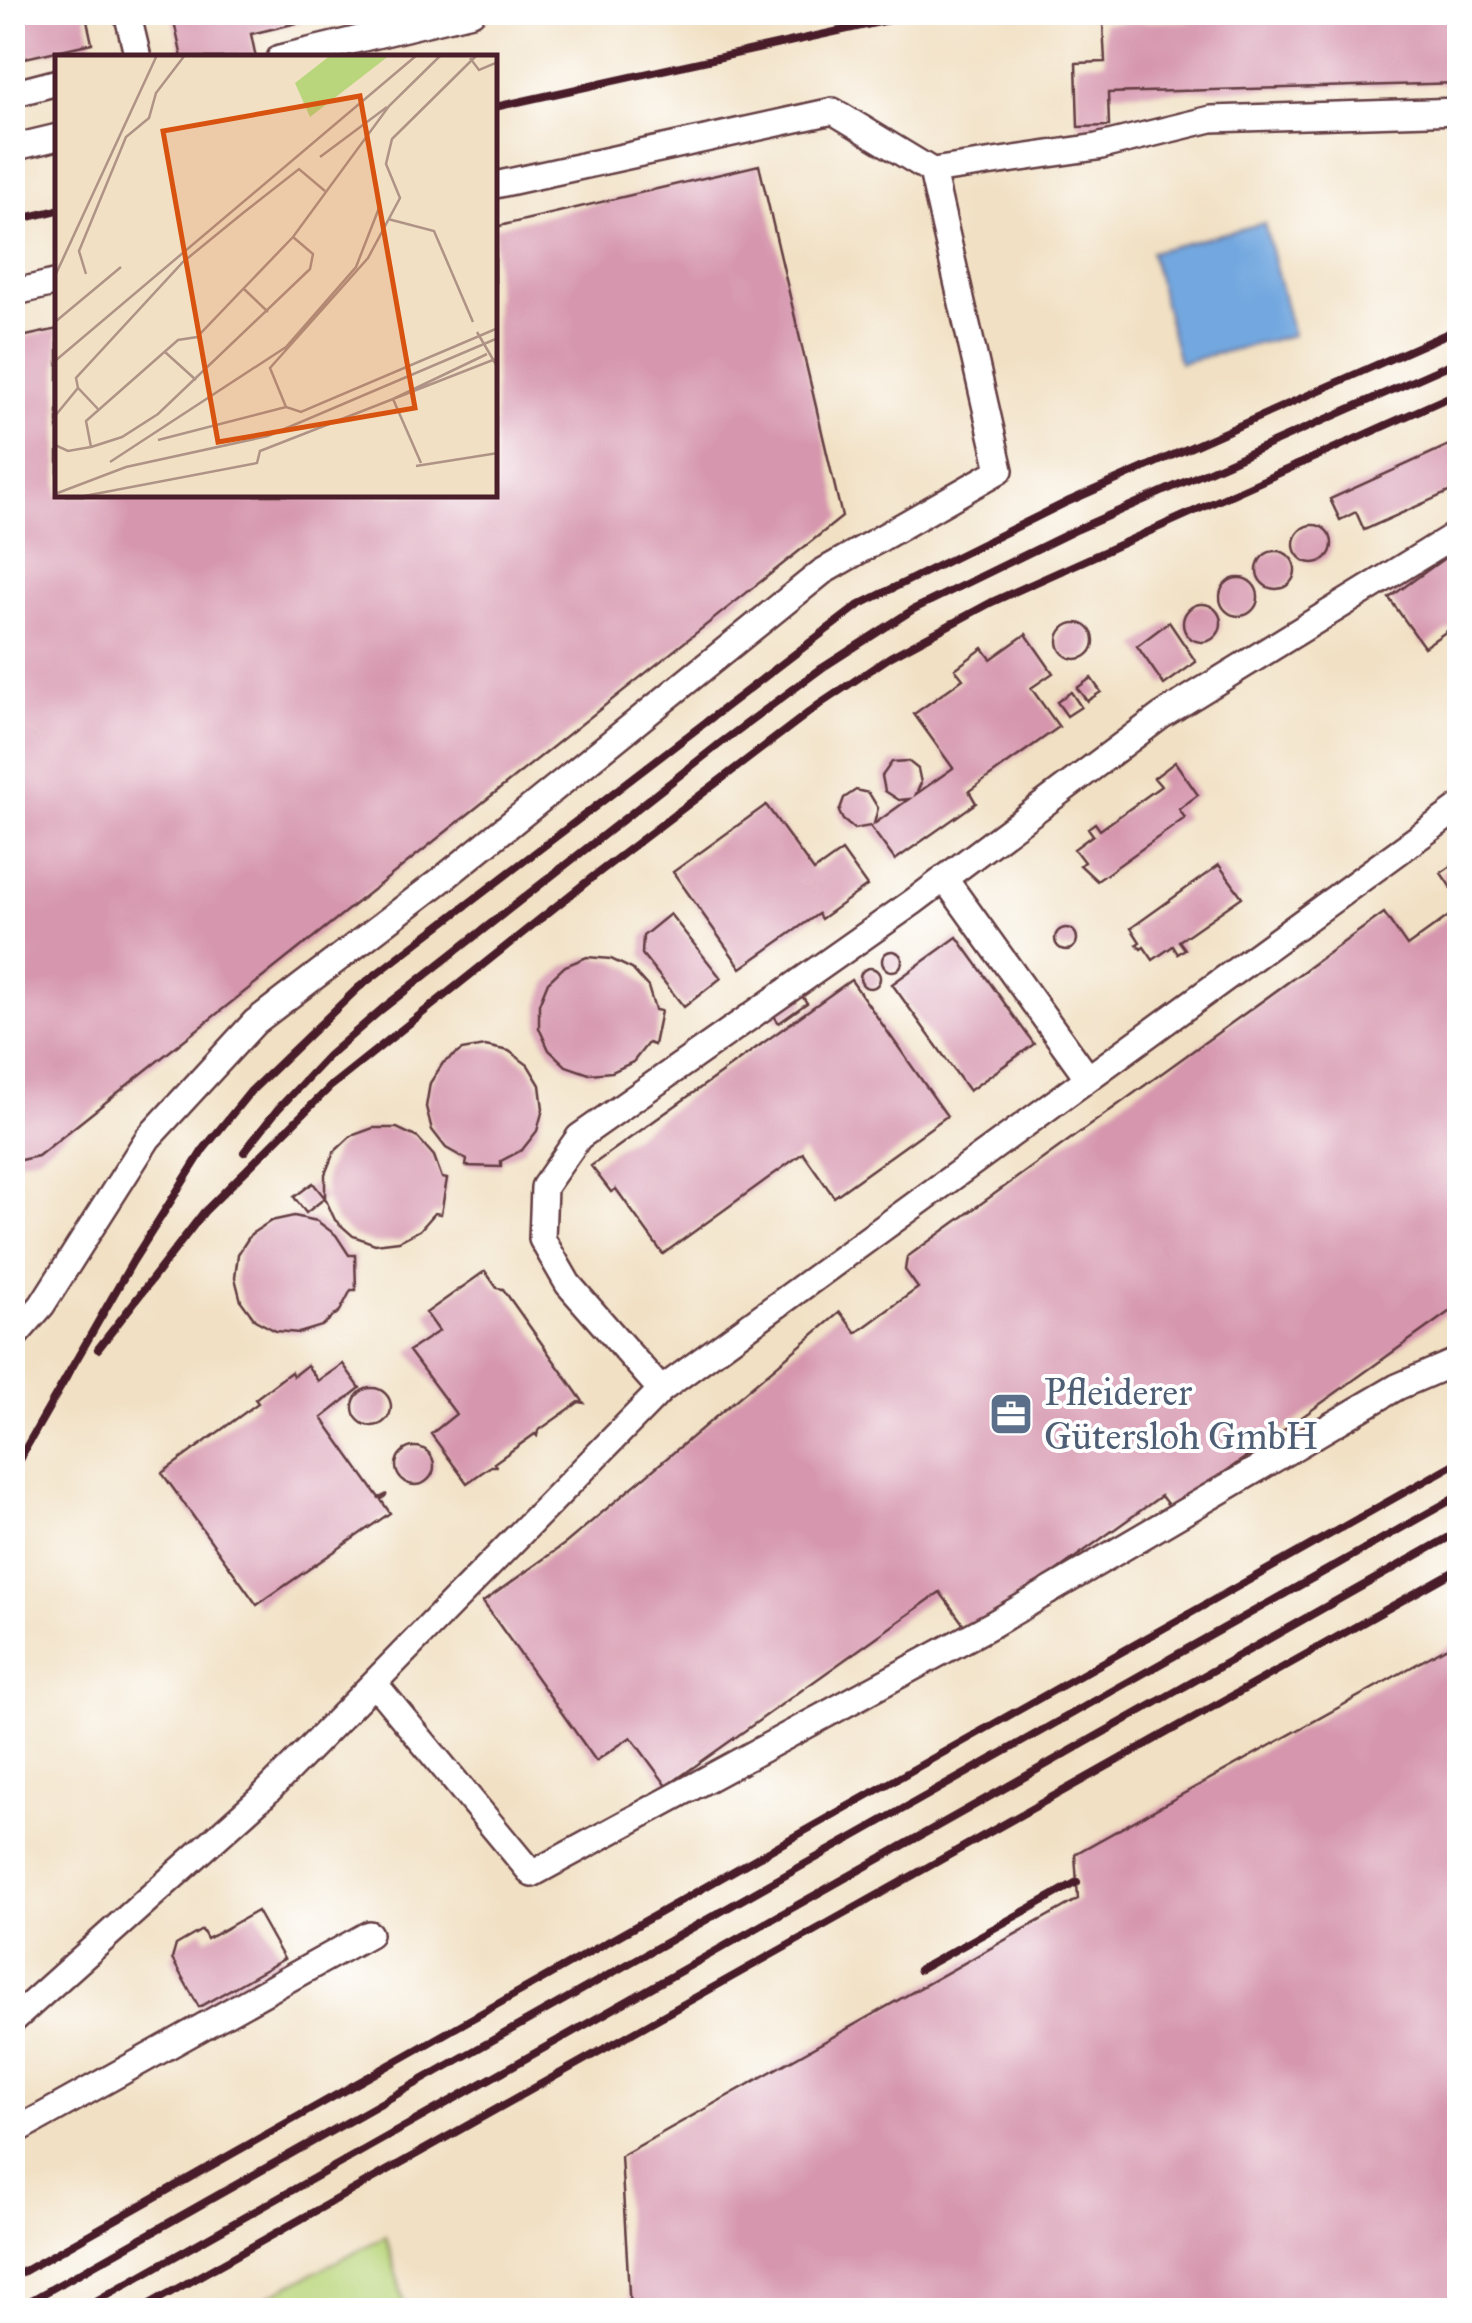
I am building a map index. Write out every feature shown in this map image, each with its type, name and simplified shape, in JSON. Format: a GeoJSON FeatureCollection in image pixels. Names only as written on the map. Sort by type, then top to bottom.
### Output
{"type":"FeatureCollection","features":[{"type":"Feature","properties":{"kind":"lane"},"geometry":{"type":"LineString","coordinates":[[128,12],[137,55]]}},
{"type":"Feature","properties":{"kind":"lane"},"geometry":{"type":"LineString","coordinates":[[293,55],[472,12]]}},
{"type":"Feature","properties":{"kind":"lane"},"geometry":{"type":"LineString","coordinates":[[12,94],[55,83]]}},
{"type":"Feature","properties":{"kind":"lane"},"geometry":{"type":"LineString","coordinates":[[498,184],[833,111],[932,171],[1098,147],[1212,119],[1460,111]]}},
{"type":"Feature","properties":{"kind":"lane"},"geometry":{"type":"LineString","coordinates":[[12,148],[55,138]]}},
{"type":"Feature","properties":{"kind":"lane"},"geometry":{"type":"LineString","coordinates":[[12,1338],[42,1305],[148,1138],[255,1022],[445,877],[822,572],[1000,470],[932,171]]}},
{"type":"Feature","properties":{"kind":"lane"},"geometry":{"type":"LineString","coordinates":[[12,293],[55,283]]}},
{"type":"Feature","properties":{"kind":"lane"},"geometry":{"type":"LineString","coordinates":[[661,1390],[568,1284],[542,1239],[544,1187],[579,1138],[944,878],[1161,716],[1460,532]]}},
{"type":"Feature","properties":{"kind":"lane"},"geometry":{"type":"LineString","coordinates":[[12,2021],[264,1796],[661,1390],[1460,807]]}},
{"type":"Feature","properties":{"kind":"lane"},"geometry":{"type":"LineString","coordinates":[[944,878],[1088,1078]]}},
{"type":"Feature","properties":{"kind":"lane"},"geometry":{"type":"LineString","coordinates":[[374,1683],[532,1874],[993,1624],[1398,1387],[1460,1360]]}},
{"type":"Feature","properties":{"kind":"lane"},"geometry":{"type":"LineString","coordinates":[[12,2133],[369,1934]]}},
{"type":"Feature","properties":{"kind":"green space"},"geometry":{"type":"Polygon","coordinates":[[[386,2236],[406,2310],[241,2310],[386,2236]]]}},
{"type":"Feature","properties":{"kind":"water"},"geometry":{"type":"Polygon","coordinates":[[[1264,223],[1293,335],[1179,363],[1151,252],[1264,223]]]}},
{"type":"Feature","properties":{"kind":"building"},"geometry":{"type":"Polygon","coordinates":[[[12,12],[85,12],[92,43],[12,61],[12,12]]]}},
{"type":"Feature","properties":{"kind":"building"},"geometry":{"type":"Polygon","coordinates":[[[172,12],[335,12],[251,34],[255,55],[181,55],[172,12]]]}},
{"type":"Feature","properties":{"kind":"building"},"geometry":{"type":"Polygon","coordinates":[[[1460,14],[1460,83],[1108,93],[1109,126],[1078,127],[1076,63],[1105,62],[1103,23],[1460,14]]]}},
{"type":"Feature","properties":{"kind":"building"},"geometry":{"type":"Polygon","coordinates":[[[759,165],[842,517],[38,1156],[12,1162],[12,339],[55,330],[55,498],[498,498],[498,226],[759,165]]]}},
{"type":"Feature","properties":{"kind":"building"},"geometry":{"type":"Polygon","coordinates":[[[1460,440],[1460,487],[1364,530],[1356,512],[1340,520],[1330,499],[1460,440]]]}},
{"type":"Feature","properties":{"kind":"building"},"geometry":{"type":"Polygon","coordinates":[[[1313,525],[1326,531],[1332,544],[1326,557],[1313,563],[1300,557],[1294,544],[1300,531],[1313,525]]]}},
{"type":"Feature","properties":{"kind":"building"},"geometry":{"type":"Polygon","coordinates":[[[1460,547],[1460,622],[1424,647],[1389,598],[1460,547]]]}},
{"type":"Feature","properties":{"kind":"building"},"geometry":{"type":"Polygon","coordinates":[[[1276,551],[1290,556],[1295,570],[1290,584],[1276,589],[1262,584],[1257,570],[1262,556],[1276,551]]]}},
{"type":"Feature","properties":{"kind":"building"},"geometry":{"type":"Polygon","coordinates":[[[1239,578],[1253,583],[1258,597],[1253,611],[1239,616],[1225,611],[1220,597],[1225,583],[1239,578]]]}},
{"type":"Feature","properties":{"kind":"building"},"geometry":{"type":"Polygon","coordinates":[[[1202,604],[1216,609],[1221,623],[1216,637],[1202,642],[1188,637],[1183,623],[1188,609],[1202,604]]]}},
{"type":"Feature","properties":{"kind":"building"},"geometry":{"type":"Polygon","coordinates":[[[1169,622],[1196,662],[1164,685],[1137,646],[1169,622]]]}},
{"type":"Feature","properties":{"kind":"building"},"geometry":{"type":"Polygon","coordinates":[[[1076,623],[1089,628],[1094,641],[1089,654],[1076,659],[1063,654],[1058,641],[1063,628],[1076,623]]]}},
{"type":"Feature","properties":{"kind":"building"},"geometry":{"type":"Polygon","coordinates":[[[1026,634],[1053,673],[1031,688],[1059,727],[969,791],[976,803],[895,860],[870,826],[854,829],[843,820],[839,812],[844,798],[856,790],[869,793],[878,808],[874,824],[909,799],[899,800],[885,791],[882,776],[892,762],[908,761],[918,769],[921,783],[916,794],[953,768],[914,714],[963,679],[955,669],[983,648],[991,659],[1026,634]]]}},
{"type":"Feature","properties":{"kind":"building"},"geometry":{"type":"Polygon","coordinates":[[[1091,678],[1101,692],[1087,701],[1077,688],[1091,678]]]}},
{"type":"Feature","properties":{"kind":"building"},"geometry":{"type":"Polygon","coordinates":[[[1071,692],[1081,707],[1067,716],[1057,702],[1071,692]]]}},
{"type":"Feature","properties":{"kind":"building"},"geometry":{"type":"Polygon","coordinates":[[[1175,762],[1198,795],[1179,809],[1185,818],[1097,881],[1080,865],[1084,862],[1074,849],[1093,835],[1088,828],[1095,823],[1100,830],[1161,786],[1154,778],[1175,762]]]}},
{"type":"Feature","properties":{"kind":"building"},"geometry":{"type":"Polygon","coordinates":[[[766,805],[814,871],[842,851],[867,886],[821,919],[818,914],[741,968],[673,872],[766,805]]]}},
{"type":"Feature","properties":{"kind":"building"},"geometry":{"type":"Polygon","coordinates":[[[1460,860],[1460,884],[1452,889],[1441,873],[1460,860]]]}},
{"type":"Feature","properties":{"kind":"building"},"geometry":{"type":"Polygon","coordinates":[[[1219,865],[1242,897],[1179,941],[1185,949],[1178,954],[1173,946],[1153,960],[1137,944],[1140,942],[1131,928],[1219,865]]]}},
{"type":"Feature","properties":{"kind":"building","name":"Pfleiderer Gütersloh GmbH"},"geometry":{"type":"Polygon","coordinates":[[[1460,908],[1460,1304],[1172,1510],[1161,1496],[1003,1609],[967,1629],[940,1592],[667,1786],[631,1737],[596,1761],[483,1602],[566,1543],[840,1312],[856,1333],[918,1288],[905,1270],[907,1257],[1384,913],[1407,946],[1460,908]]]}},
{"type":"Feature","properties":{"kind":"building"},"geometry":{"type":"Polygon","coordinates":[[[670,914],[721,978],[684,1007],[642,954],[643,936],[670,914]]]}},
{"type":"Feature","properties":{"kind":"building"},"geometry":{"type":"Polygon","coordinates":[[[1066,928],[1074,931],[1074,947],[1066,950],[1058,947],[1055,939],[1058,931],[1066,928]]]}},
{"type":"Feature","properties":{"kind":"building"},"geometry":{"type":"Polygon","coordinates":[[[957,937],[1034,1044],[969,1091],[892,984],[957,937]]]}},
{"type":"Feature","properties":{"kind":"building"},"geometry":{"type":"Polygon","coordinates":[[[892,951],[902,961],[892,971],[882,961],[892,951]]]}},
{"type":"Feature","properties":{"kind":"building"},"geometry":{"type":"Polygon","coordinates":[[[587,957],[611,959],[632,969],[648,987],[655,1010],[661,1011],[654,1045],[648,1043],[633,1062],[612,1072],[589,1074],[566,1066],[549,1050],[539,1028],[539,1004],[548,982],[565,966],[587,957]]]}},
{"type":"Feature","properties":{"kind":"building"},"geometry":{"type":"Polygon","coordinates":[[[870,968],[880,978],[870,988],[860,978],[870,968]]]}},
{"type":"Feature","properties":{"kind":"building"},"geometry":{"type":"Polygon","coordinates":[[[787,975],[807,1003],[779,1023],[759,995],[787,975]]]}},
{"type":"Feature","properties":{"kind":"building"},"geometry":{"type":"Polygon","coordinates":[[[851,980],[947,1116],[834,1197],[803,1153],[663,1254],[616,1189],[611,1192],[591,1166],[851,980]]]}},
{"type":"Feature","properties":{"kind":"building"},"geometry":{"type":"Polygon","coordinates":[[[485,1046],[509,1051],[528,1065],[540,1085],[543,1109],[537,1131],[522,1150],[501,1161],[501,1167],[466,1166],[467,1160],[446,1148],[432,1130],[426,1107],[430,1083],[443,1063],[462,1050],[485,1046]]]}},
{"type":"Feature","properties":{"kind":"building"},"geometry":{"type":"Polygon","coordinates":[[[373,1128],[397,1128],[418,1138],[434,1156],[442,1178],[447,1179],[441,1214],[435,1213],[420,1230],[399,1241],[375,1244],[353,1236],[335,1220],[325,1198],[325,1174],[334,1152],[351,1136],[373,1128]]]}},
{"type":"Feature","properties":{"kind":"building"},"geometry":{"type":"Polygon","coordinates":[[[313,1183],[325,1198],[306,1213],[294,1197],[313,1183]]]}},
{"type":"Feature","properties":{"kind":"building"},"geometry":{"type":"Polygon","coordinates":[[[294,1216],[317,1221],[336,1235],[349,1255],[355,1255],[356,1290],[351,1290],[340,1311],[322,1326],[299,1333],[276,1331],[255,1320],[241,1301],[235,1278],[238,1254],[251,1234],[271,1221],[294,1216]]]}},
{"type":"Feature","properties":{"kind":"building"},"geometry":{"type":"Polygon","coordinates":[[[485,1271],[497,1288],[503,1289],[584,1403],[579,1402],[538,1431],[537,1436],[494,1463],[496,1466],[467,1483],[431,1434],[456,1414],[409,1351],[439,1331],[426,1313],[485,1271]]]}},
{"type":"Feature","properties":{"kind":"building"},"geometry":{"type":"Polygon","coordinates":[[[343,1364],[360,1388],[322,1418],[379,1498],[387,1494],[381,1500],[390,1513],[257,1605],[162,1473],[258,1403],[255,1399],[291,1372],[293,1376],[307,1365],[318,1381],[343,1364]]]}},
{"type":"Feature","properties":{"kind":"building"},"geometry":{"type":"Polygon","coordinates":[[[372,1388],[386,1393],[391,1407],[386,1421],[372,1426],[358,1421],[353,1407],[358,1393],[372,1388]]]}},
{"type":"Feature","properties":{"kind":"building"},"geometry":{"type":"Polygon","coordinates":[[[415,1447],[429,1452],[434,1466],[429,1480],[415,1485],[401,1480],[396,1466],[401,1452],[415,1447]]]}},
{"type":"Feature","properties":{"kind":"building"},"geometry":{"type":"Polygon","coordinates":[[[1460,1640],[1460,2310],[630,2310],[621,2156],[1078,1899],[1075,1854],[1460,1640]]]}},
{"type":"Feature","properties":{"kind":"building"},"geometry":{"type":"Polygon","coordinates":[[[257,1911],[284,1959],[199,2007],[172,1959],[176,1945],[202,1930],[207,1939],[257,1911]]]}},
{"type":"Feature","properties":{"kind":"railway"},"geometry":{"type":"LineString","coordinates":[[498,106],[925,12]]}},
{"type":"Feature","properties":{"kind":"railway"},"geometry":{"type":"LineString","coordinates":[[12,221],[55,211]]}},
{"type":"Feature","properties":{"kind":"railway"},"geometry":{"type":"LineString","coordinates":[[12,1472],[133,1261],[203,1150],[250,1092],[358,988],[859,605],[1067,502],[1460,328]]}},
{"type":"Feature","properties":{"kind":"railway"},"geometry":{"type":"LineString","coordinates":[[244,1152],[328,1056],[382,1009],[822,668],[914,609],[1078,529],[1460,360]]}},
{"type":"Feature","properties":{"kind":"railway"},"geometry":{"type":"LineString","coordinates":[[98,1349],[204,1212],[331,1086],[594,876],[820,704],[890,657],[992,602],[1460,392]]}},
{"type":"Feature","properties":{"kind":"railway"},"geometry":{"type":"LineString","coordinates":[[12,2278],[1460,1461]]}},
{"type":"Feature","properties":{"kind":"railway"},"geometry":{"type":"LineString","coordinates":[[14,2310],[1460,1495]]}},
{"type":"Feature","properties":{"kind":"railway"},"geometry":{"type":"LineString","coordinates":[[80,2310],[1460,1531]]}},
{"type":"Feature","properties":{"kind":"railway"},"geometry":{"type":"LineString","coordinates":[[139,2310],[1460,1568]]}},
{"type":"Feature","properties":{"kind":"railway"},"geometry":{"type":"LineString","coordinates":[[919,1970],[1077,1882]]}},
{"type":"Feature","properties":{"kind":"place","name":"Pfleiderer Gütersloh GmbH"},"geometry":{"type":"Point","coordinates":[1011,1414]}}]}
